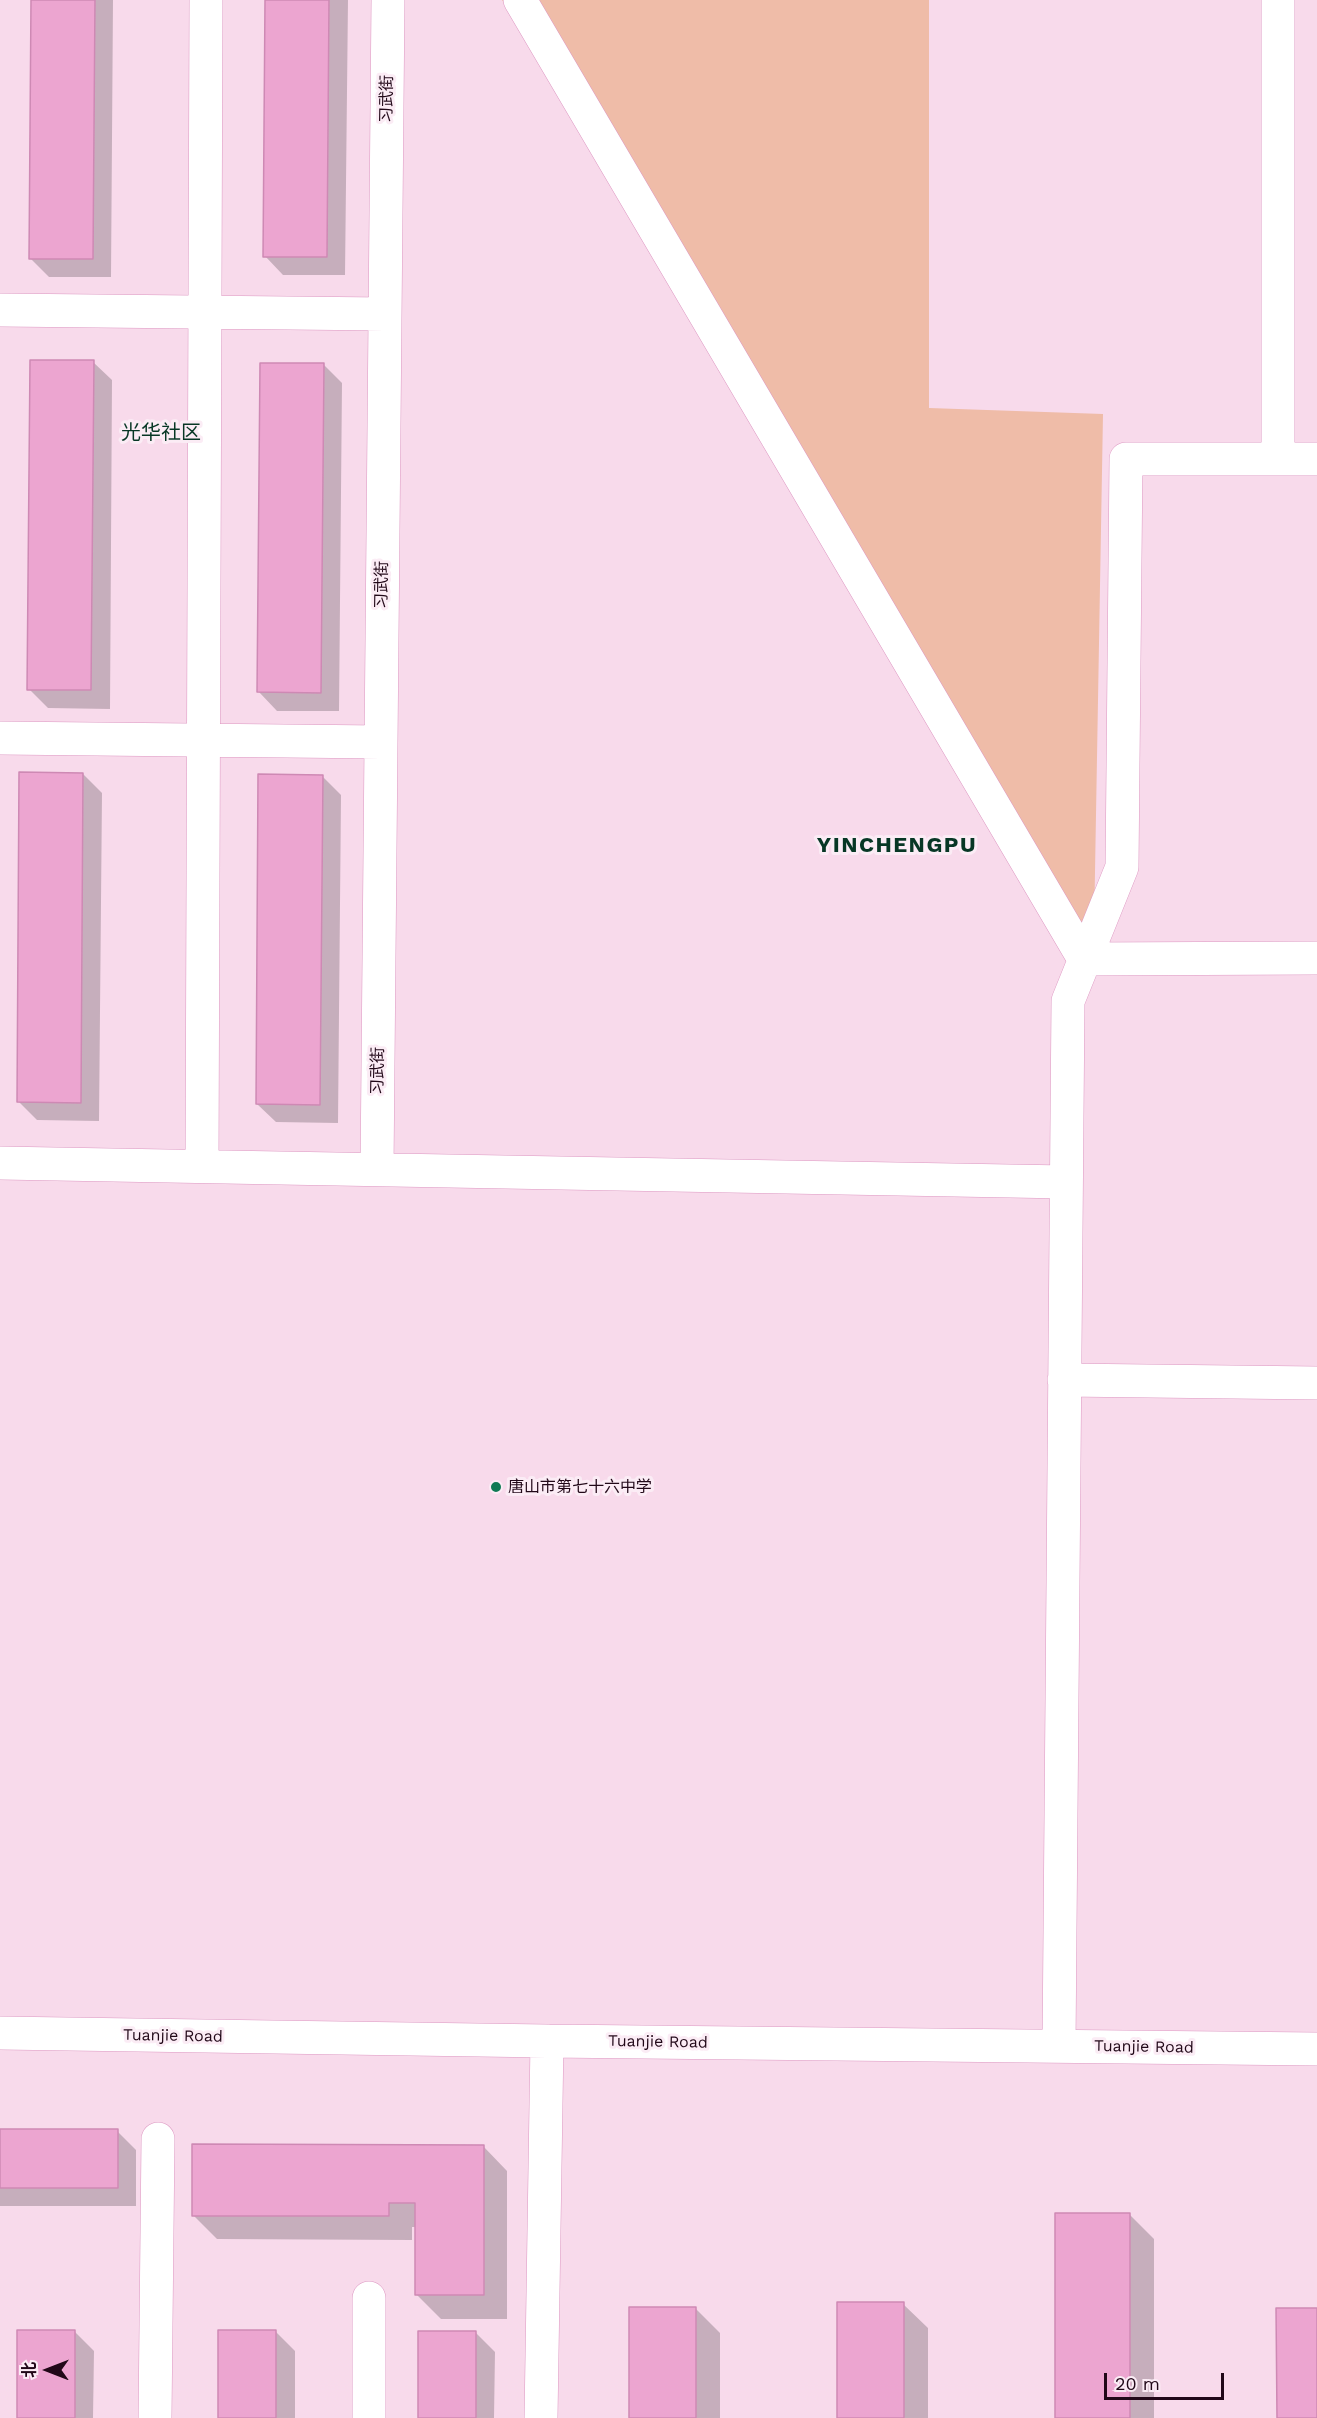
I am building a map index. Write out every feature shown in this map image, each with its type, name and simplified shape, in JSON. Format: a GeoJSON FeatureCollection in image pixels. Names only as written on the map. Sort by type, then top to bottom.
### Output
{"type":"FeatureCollection","features":[{"type":"Feature","properties":{"kind":"street"},"geometry":{"type":"LineString","coordinates":[[202,1166],[206,0]]}},
{"type":"Feature","properties":{"kind":"street","name":"习武街"},"geometry":{"type":"LineString","coordinates":[[377,1169],[388,0]]}},
{"type":"Feature","properties":{"kind":"street"},"geometry":{"type":"LineString","coordinates":[[520,0],[1084,959]]}},
{"type":"Feature","properties":{"kind":"street"},"geometry":{"type":"LineString","coordinates":[[1278,0],[1278,459]]}},
{"type":"Feature","properties":{"kind":"street"},"geometry":{"type":"LineString","coordinates":[[0,310],[385,314]]}},
{"type":"Feature","properties":{"kind":"street"},"geometry":{"type":"LineString","coordinates":[[1059,2046],[1068,1000],[1122,867],[1126,459],[1317,459]]}},
{"type":"Feature","properties":{"kind":"street"},"geometry":{"type":"LineString","coordinates":[[0,738],[381,742]]}},
{"type":"Feature","properties":{"kind":"street"},"geometry":{"type":"LineString","coordinates":[[1084,959],[1317,958]]}},
{"type":"Feature","properties":{"kind":"street"},"geometry":{"type":"LineString","coordinates":[[0,1163],[1066,1182]]}},
{"type":"Feature","properties":{"kind":"street"},"geometry":{"type":"LineString","coordinates":[[1064,1380],[1317,1383]]}},
{"type":"Feature","properties":{"kind":"street","name":"Tuanjie Road"},"geometry":{"type":"LineString","coordinates":[[0,2033],[1317,2049]]}},
{"type":"Feature","properties":{"kind":"street"},"geometry":{"type":"LineString","coordinates":[[541,2418],[547,2041]]}},
{"type":"Feature","properties":{"kind":"street"},"geometry":{"type":"LineString","coordinates":[[155,2418],[158,2139]]}},
{"type":"Feature","properties":{"kind":"street"},"geometry":{"type":"LineString","coordinates":[[369,2298],[369,2418]]}},
{"type":"Feature","properties":{"kind":"shaded area"},"geometry":{"type":"Polygon","coordinates":[[[502,0],[929,0],[929,408],[1103,414],[1094,929],[1066,933],[502,0]]]}},
{"type":"Feature","properties":{"kind":"building"},"geometry":{"type":"Polygon","coordinates":[[[31,0],[95,0],[93,259],[29,259],[31,0]]]}},
{"type":"Feature","properties":{"kind":"building"},"geometry":{"type":"Polygon","coordinates":[[[265,0],[329,0],[327,257],[263,257],[265,0]]]}},
{"type":"Feature","properties":{"kind":"building"},"geometry":{"type":"Polygon","coordinates":[[[30,360],[94,360],[91,690],[27,690],[30,360]]]}},
{"type":"Feature","properties":{"kind":"building"},"geometry":{"type":"Polygon","coordinates":[[[260,363],[324,363],[321,693],[257,692],[260,363]]]}},
{"type":"Feature","properties":{"kind":"building"},"geometry":{"type":"Polygon","coordinates":[[[19,772],[83,773],[81,1103],[17,1102],[19,772]]]}},
{"type":"Feature","properties":{"kind":"building"},"geometry":{"type":"Polygon","coordinates":[[[258,774],[323,775],[320,1105],[256,1104],[258,774]]]}},
{"type":"Feature","properties":{"kind":"building"},"geometry":{"type":"Polygon","coordinates":[[[0,2129],[118,2129],[118,2188],[0,2188],[0,2129]]]}},
{"type":"Feature","properties":{"kind":"building"},"geometry":{"type":"Polygon","coordinates":[[[192,2144],[484,2145],[484,2295],[415,2295],[415,2203],[389,2203],[389,2216],[192,2216],[192,2144]]]}},
{"type":"Feature","properties":{"kind":"building"},"geometry":{"type":"Polygon","coordinates":[[[1055,2213],[1130,2213],[1130,2418],[1055,2418],[1055,2213]]]}},
{"type":"Feature","properties":{"kind":"building"},"geometry":{"type":"Polygon","coordinates":[[[837,2302],[904,2302],[904,2418],[837,2418],[837,2302]]]}},
{"type":"Feature","properties":{"kind":"building"},"geometry":{"type":"Polygon","coordinates":[[[629,2307],[696,2307],[696,2418],[629,2418],[629,2307]]]}},
{"type":"Feature","properties":{"kind":"building"},"geometry":{"type":"Polygon","coordinates":[[[1276,2308],[1317,2308],[1317,2418],[1277,2418],[1276,2308]]]}},
{"type":"Feature","properties":{"kind":"building"},"geometry":{"type":"Polygon","coordinates":[[[17,2330],[75,2330],[75,2418],[17,2418],[17,2330]]]}},
{"type":"Feature","properties":{"kind":"building"},"geometry":{"type":"Polygon","coordinates":[[[218,2330],[276,2330],[276,2418],[218,2418],[218,2330]]]}},
{"type":"Feature","properties":{"kind":"building"},"geometry":{"type":"Polygon","coordinates":[[[418,2331],[476,2331],[476,2418],[418,2418],[418,2331]]]}},
{"type":"Feature","properties":{"kind":"place","name":"唐山市第七十六中学"},"geometry":{"type":"Point","coordinates":[496,1487]}},
{"type":"Feature","properties":{"kind":"district","name":"光华社区"},"geometry":{"type":"Point","coordinates":[161,433]}},
{"type":"Feature","properties":{"kind":"district","name":"YINCHENGPU"},"geometry":{"type":"Point","coordinates":[897,846]}}]}
